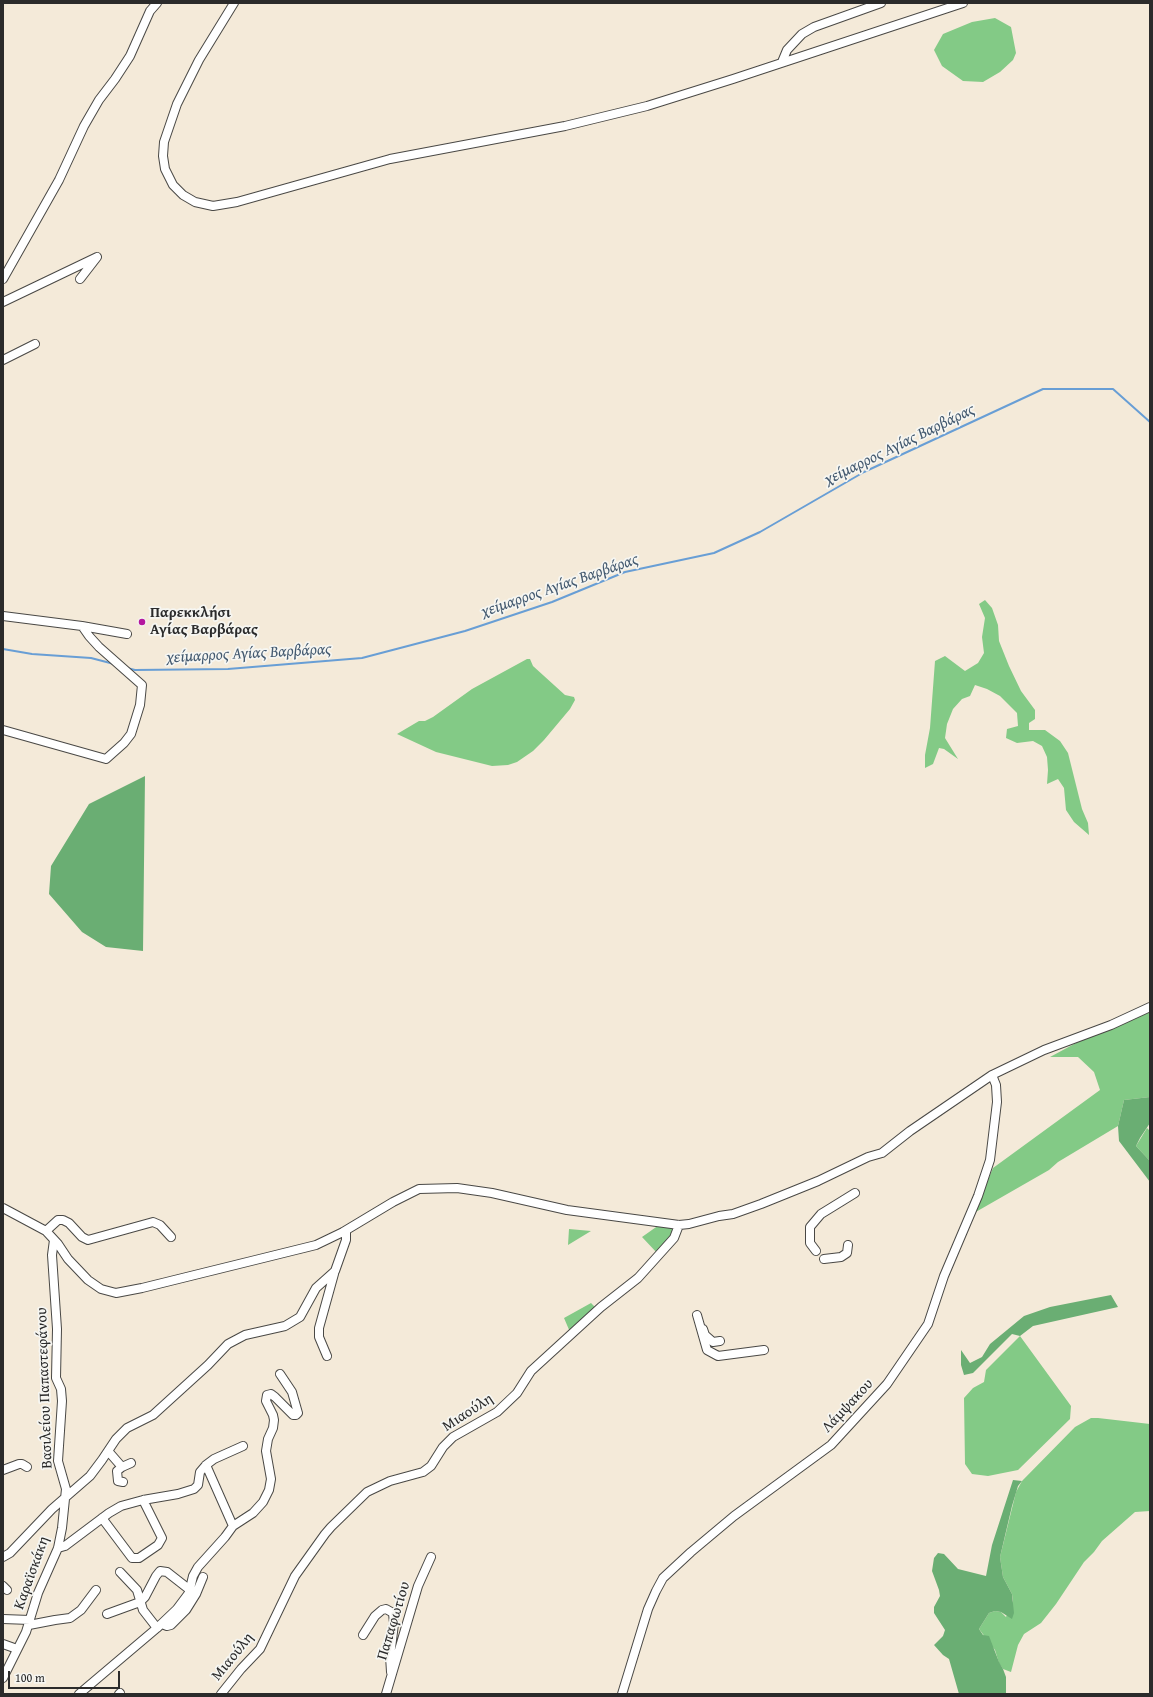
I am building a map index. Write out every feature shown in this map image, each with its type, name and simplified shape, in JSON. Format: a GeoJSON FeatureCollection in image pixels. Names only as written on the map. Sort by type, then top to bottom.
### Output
{"type":"FeatureCollection","features":[{"type":"Feature","properties":{"kind":"street"},"geometry":{"type":"LineString","coordinates":[[3,279],[59,180],[84,126],[99,100],[116,79],[130,56],[150,11],[157,3]]}},
{"type":"Feature","properties":{"kind":"street"},"geometry":{"type":"LineString","coordinates":[[234,3],[199,60],[177,104],[164,142],[163,156],[165,169],[173,185],[183,195],[195,202],[213,206],[236,202],[390,159],[565,126],[662,101],[963,3]]}},
{"type":"Feature","properties":{"kind":"street"},"geometry":{"type":"LineString","coordinates":[[782,62],[787,50],[802,34],[814,27],[881,3]]}},
{"type":"Feature","properties":{"kind":"street"},"geometry":{"type":"LineString","coordinates":[[3,302],[97,257],[80,279]]}},
{"type":"Feature","properties":{"kind":"street"},"geometry":{"type":"LineString","coordinates":[[3,360],[35,344]]}},
{"type":"Feature","properties":{"kind":"street"},"geometry":{"type":"LineString","coordinates":[[3,616],[82,626],[127,634]]}},
{"type":"Feature","properties":{"kind":"street"},"geometry":{"type":"LineString","coordinates":[[3,730],[106,759],[124,743],[131,734],[140,705],[142,685],[99,647],[88,636],[82,626]]}},
{"type":"Feature","properties":{"kind":"street"},"geometry":{"type":"LineString","coordinates":[[3,1208],[46,1231],[68,1259],[88,1280],[101,1289],[117,1293],[310,1247],[346,1231],[393,1202],[419,1189],[457,1188],[492,1193],[567,1210],[679,1225],[689,1224],[732,1214],[761,1204],[818,1181],[868,1157],[882,1153],[910,1131],[992,1075],[1044,1050],[1111,1025],[1150,1008]]}},
{"type":"Feature","properties":{"kind":"street","name":"Λάμψακου"},"geometry":{"type":"LineString","coordinates":[[622,1694],[648,1609],[663,1578],[734,1516],[831,1445],[887,1384],[928,1324],[944,1276],[978,1196],[990,1160],[997,1102],[996,1085],[992,1075]]}},
{"type":"Feature","properties":{"kind":"street"},"geometry":{"type":"LineString","coordinates":[[816,1251],[810,1243],[810,1227],[821,1214],[854,1193]]}},
{"type":"Feature","properties":{"kind":"street"},"geometry":{"type":"LineString","coordinates":[[46,1231],[58,1220],[63,1220],[82,1237],[88,1240],[153,1222],[160,1225],[172,1237]]}},
{"type":"Feature","properties":{"kind":"street","name":"Μιαούλη"},"geometry":{"type":"LineString","coordinates":[[222,1694],[241,1669],[260,1649],[295,1576],[324,1534],[368,1492],[390,1481],[423,1472],[431,1466],[447,1442],[497,1412],[517,1393],[531,1371],[601,1307],[638,1278],[674,1238],[679,1225]]}},
{"type":"Feature","properties":{"kind":"street"},"geometry":{"type":"LineString","coordinates":[[326,1356],[319,1337],[319,1328],[346,1240],[346,1231]]}},
{"type":"Feature","properties":{"kind":"street","name":"Βασιλείου Παπαστεφάνου"},"geometry":{"type":"LineString","coordinates":[[54,1240],[52,1255],[57,1329],[56,1378],[61,1389],[62,1401],[58,1461],[65,1483],[65,1496]]}},
{"type":"Feature","properties":{"kind":"street"},"geometry":{"type":"LineString","coordinates":[[824,1260],[841,1257],[847,1253],[848,1245]]}},
{"type":"Feature","properties":{"kind":"street"},"geometry":{"type":"LineString","coordinates":[[3,1557],[10,1553],[33,1527],[65,1496],[90,1476],[116,1439],[127,1428],[153,1415],[208,1365],[228,1344],[245,1335],[276,1329],[296,1321],[306,1309],[316,1288],[335,1272]]}},
{"type":"Feature","properties":{"kind":"street"},"geometry":{"type":"LineString","coordinates":[[720,1341],[713,1342],[706,1335],[697,1315],[707,1350],[718,1356],[764,1350]]}},
{"type":"Feature","properties":{"kind":"street"},"geometry":{"type":"LineString","coordinates":[[79,1694],[160,1626],[184,1602],[198,1567],[233,1526],[253,1513],[263,1502],[269,1490],[271,1479],[266,1451],[274,1420],[266,1401],[267,1395],[270,1394],[276,1397],[293,1415],[298,1413],[294,1397],[280,1374]]}},
{"type":"Feature","properties":{"kind":"street"},"geometry":{"type":"LineString","coordinates":[[58,1548],[65,1546],[102,1518],[122,1506],[194,1489],[198,1485],[200,1472],[206,1465],[220,1456],[243,1446]]}},
{"type":"Feature","properties":{"kind":"street"},"geometry":{"type":"LineString","coordinates":[[108,1451],[122,1467]]}},
{"type":"Feature","properties":{"kind":"street"},"geometry":{"type":"LineString","coordinates":[[123,1482],[118,1481],[117,1471],[131,1463]]}},
{"type":"Feature","properties":{"kind":"street"},"geometry":{"type":"LineString","coordinates":[[3,1470],[19,1464],[27,1467]]}},
{"type":"Feature","properties":{"kind":"street"},"geometry":{"type":"LineString","coordinates":[[206,1465],[233,1526]]}},
{"type":"Feature","properties":{"kind":"street","name":"Καραϊσκάκη"},"geometry":{"type":"LineString","coordinates":[[3,1678],[29,1623],[38,1593],[58,1548],[62,1528],[65,1496]]}},
{"type":"Feature","properties":{"kind":"street"},"geometry":{"type":"LineString","coordinates":[[102,1518],[132,1558],[139,1558],[158,1545],[162,1538],[143,1500]]}},
{"type":"Feature","properties":{"kind":"street","name":"Παπαφωτίου"},"geometry":{"type":"LineString","coordinates":[[386,1694],[418,1586],[430,1557]]}},
{"type":"Feature","properties":{"kind":"street"},"geometry":{"type":"LineString","coordinates":[[107,1614],[140,1602],[145,1597],[160,1571],[167,1572],[190,1590]]}},
{"type":"Feature","properties":{"kind":"street"},"geometry":{"type":"LineString","coordinates":[[120,1572],[134,1585],[145,1613],[160,1626],[171,1625],[186,1610],[196,1594],[203,1577]]}},
{"type":"Feature","properties":{"kind":"street"},"geometry":{"type":"LineString","coordinates":[[3,1619],[29,1623],[70,1618],[81,1610],[96,1590]]}},
{"type":"Feature","properties":{"kind":"street"},"geometry":{"type":"LineString","coordinates":[[363,1635],[375,1616],[382,1610],[386,1609],[393,1613],[394,1624],[390,1656],[392,1675]]}},
{"type":"Feature","properties":{"kind":"street"},"geometry":{"type":"LineString","coordinates":[[3,1644],[17,1649]]}},
{"type":"Feature","properties":{"kind":"green space"},"geometry":{"type":"Polygon","coordinates":[[[995,18],[1011,27],[1016,53],[1013,60],[1000,72],[983,82],[963,81],[942,66],[934,50],[943,34],[972,22],[995,18]]]}},
{"type":"Feature","properties":{"kind":"green space"},"geometry":{"type":"Polygon","coordinates":[[[985,600],[992,608],[998,625],[999,641],[1009,666],[1021,691],[1035,710],[1035,719],[1029,723],[1029,730],[1045,730],[1060,741],[1068,753],[1082,809],[1088,823],[1089,835],[1074,822],[1066,810],[1064,788],[1058,779],[1047,784],[1047,757],[1042,746],[1033,741],[1017,743],[1006,738],[1007,729],[1018,726],[1017,713],[1000,696],[987,689],[975,685],[970,696],[962,699],[953,709],[947,724],[945,738],[958,759],[944,749],[939,748],[933,764],[925,768],[925,755],[930,728],[935,661],[945,656],[965,671],[978,663],[984,653],[982,637],[985,618],[979,604],[985,600]]]}},
{"type":"Feature","properties":{"kind":"green space"},"geometry":{"type":"Polygon","coordinates":[[[527,659],[530,659],[533,666],[565,695],[574,697],[575,700],[570,709],[544,740],[533,751],[517,762],[508,765],[492,766],[436,752],[397,734],[419,721],[425,721],[433,717],[472,689],[527,659]]]}},
{"type":"Feature","properties":{"kind":"green space"},"geometry":{"type":"Polygon","coordinates":[[[145,776],[143,951],[106,947],[82,932],[49,894],[51,866],[89,804],[145,776]]]}},
{"type":"Feature","properties":{"kind":"green space"},"geometry":{"type":"Polygon","coordinates":[[[1150,1012],[1150,1097],[1124,1100],[1118,1126],[1058,1162],[1049,1170],[974,1213],[993,1168],[1100,1090],[1094,1072],[1078,1057],[1050,1057],[1076,1043],[1150,1012]]]}},
{"type":"Feature","properties":{"kind":"green space"},"geometry":{"type":"Polygon","coordinates":[[[1150,1097],[1150,1123],[1136,1146],[1150,1161],[1150,1182],[1119,1141],[1118,1126],[1124,1100],[1150,1097]]]}},
{"type":"Feature","properties":{"kind":"green space"},"geometry":{"type":"Polygon","coordinates":[[[1147,1128],[1150,1131],[1150,1161],[1136,1146],[1147,1128]]]}},
{"type":"Feature","properties":{"kind":"green space"},"geometry":{"type":"Polygon","coordinates":[[[659,1225],[672,1226],[674,1229],[673,1236],[658,1254],[642,1237],[659,1225]]]}},
{"type":"Feature","properties":{"kind":"green space"},"geometry":{"type":"Polygon","coordinates":[[[569,1229],[591,1231],[568,1245],[569,1229]]]}},
{"type":"Feature","properties":{"kind":"green space"},"geometry":{"type":"Polygon","coordinates":[[[1111,1295],[1118,1307],[1033,1326],[1020,1336],[1012,1334],[973,1373],[964,1375],[961,1365],[961,1350],[970,1363],[982,1357],[990,1344],[1024,1316],[1050,1307],[1111,1295]]]}},
{"type":"Feature","properties":{"kind":"green space"},"geometry":{"type":"Polygon","coordinates":[[[591,1303],[596,1308],[570,1332],[564,1318],[591,1303]]]}},
{"type":"Feature","properties":{"kind":"green space"},"geometry":{"type":"Polygon","coordinates":[[[1020,1336],[1071,1406],[1070,1419],[1018,1470],[988,1476],[972,1474],[965,1464],[964,1398],[973,1388],[984,1382],[986,1370],[1020,1336]]]}},
{"type":"Feature","properties":{"kind":"green space"},"geometry":{"type":"Polygon","coordinates":[[[1091,1418],[1150,1424],[1150,1511],[1135,1512],[1102,1541],[1084,1562],[1056,1604],[1041,1623],[1024,1634],[1018,1645],[1011,1672],[1003,1669],[999,1663],[995,1650],[979,1629],[989,1613],[995,1611],[1001,1612],[1006,1617],[1013,1601],[1012,1594],[1003,1577],[1000,1557],[1016,1492],[1022,1481],[1075,1427],[1091,1418]]]}},
{"type":"Feature","properties":{"kind":"green space"},"geometry":{"type":"Polygon","coordinates":[[[1013,1480],[1022,1481],[1018,1486],[1012,1506],[1000,1557],[1003,1577],[1012,1594],[1014,1613],[1012,1619],[1001,1612],[995,1611],[989,1613],[979,1629],[983,1635],[989,1636],[1003,1669],[1006,1677],[1006,1694],[959,1694],[949,1659],[934,1645],[943,1636],[945,1630],[934,1613],[934,1607],[940,1596],[932,1571],[934,1558],[938,1553],[944,1554],[958,1569],[986,1576],[992,1545],[1013,1480]]]}},
{"type":"Feature","properties":{"kind":"waterway","name":"χείμαρρος Αγίας Βαρβάρας"},"geometry":{"type":"LineString","coordinates":[[127,668],[135,670],[228,669],[362,658],[465,631],[552,602],[625,572],[714,553],[760,532],[864,472],[1043,389],[1113,389],[1150,422]]}},
{"type":"Feature","properties":{"kind":"waterway","name":"χείμαρρος Αγίας Βαρβάρας"},"geometry":{"type":"LineString","coordinates":[[3,649],[32,654],[91,658],[114,664]]}},
{"type":"Feature","properties":{"kind":"place","name":"Παρεκκλήσι Αγίας Βαρβάρας"},"geometry":{"type":"Point","coordinates":[142,622]}}]}
